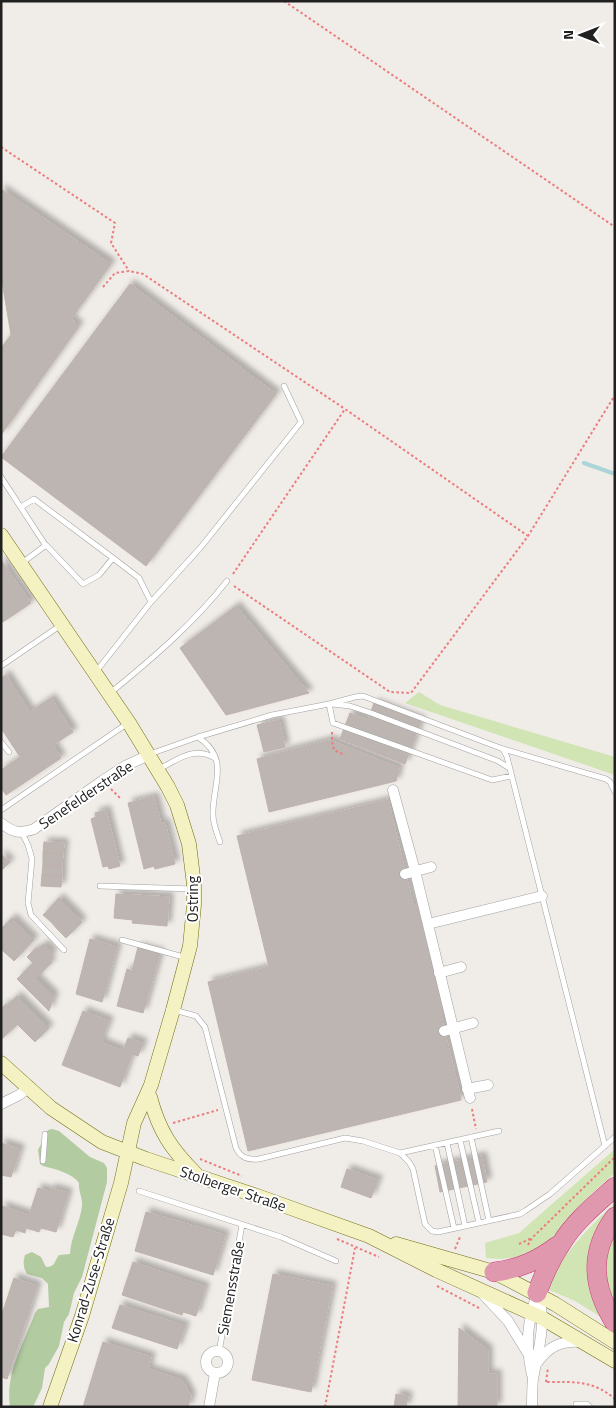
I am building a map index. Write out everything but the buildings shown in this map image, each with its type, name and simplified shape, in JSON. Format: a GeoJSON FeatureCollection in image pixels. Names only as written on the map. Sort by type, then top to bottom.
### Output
{"type":"FeatureCollection","features":[{"type":"Feature","properties":{"kind":"highway"},"geometry":{"type":"LineString","coordinates":[[537,1293],[543,1276],[562,1242],[577,1224],[615,1187]]}},
{"type":"Feature","properties":{"kind":"highway"},"geometry":{"type":"LineString","coordinates":[[615,1217],[602,1238],[596,1265],[596,1279],[604,1306],[615,1323]]}},
{"type":"Feature","properties":{"kind":"highway"},"geometry":{"type":"LineString","coordinates":[[494,1272],[530,1264],[562,1242]]}},
{"type":"Feature","properties":{"kind":"street","name":"Ostring"},"geometry":{"type":"LineString","coordinates":[[1,535],[129,723],[158,769],[177,805],[192,864],[194,889],[193,926],[187,958],[150,1091],[140,1135],[128,1152]]}},
{"type":"Feature","properties":{"kind":"street","name":"Senefelderstraße"},"geometry":{"type":"LineString","coordinates":[[1,823],[10,830],[22,833],[44,824],[102,781],[125,766],[149,754]]}},
{"type":"Feature","properties":{"kind":"street"},"geometry":{"type":"LineString","coordinates":[[393,790],[410,872],[428,924],[439,973],[448,1030],[468,1094],[488,1085]]}},
{"type":"Feature","properties":{"kind":"street"},"geometry":{"type":"LineString","coordinates":[[410,872],[430,867]]}},
{"type":"Feature","properties":{"kind":"street"},"geometry":{"type":"LineString","coordinates":[[428,924],[542,896]]}},
{"type":"Feature","properties":{"kind":"street"},"geometry":{"type":"LineString","coordinates":[[439,973],[460,967]]}},
{"type":"Feature","properties":{"kind":"street"},"geometry":{"type":"LineString","coordinates":[[448,1030],[473,1023]]}},
{"type":"Feature","properties":{"kind":"street","name":"Stolberger Straße"},"geometry":{"type":"LineString","coordinates":[[3,1068],[51,1108],[102,1142],[369,1236],[436,1270],[537,1315],[615,1361]]}},
{"type":"Feature","properties":{"kind":"street"},"geometry":{"type":"LineString","coordinates":[[1,1104],[28,1088]]}},
{"type":"Feature","properties":{"kind":"street"},"geometry":{"type":"LineString","coordinates":[[150,1091],[156,1119],[165,1138],[179,1158],[199,1177]]}},
{"type":"Feature","properties":{"kind":"street","name":"Konrad-Zuse-Straße"},"geometry":{"type":"LineString","coordinates":[[50,1407],[82,1316],[121,1183],[128,1152]]}},
{"type":"Feature","properties":{"kind":"street"},"geometry":{"type":"LineString","coordinates":[[369,1236],[494,1272],[537,1293],[615,1342]]}},
{"type":"Feature","properties":{"kind":"street","name":"Stolberger Straße"},"geometry":{"type":"LineString","coordinates":[[477,1288],[508,1321],[528,1352]]}},
{"type":"Feature","properties":{"kind":"street"},"geometry":{"type":"LineString","coordinates":[[532,1407],[536,1364],[537,1315],[540,1302],[537,1293]]}},
{"type":"Feature","properties":{"kind":"street"},"geometry":{"type":"LineString","coordinates":[[533,1382],[528,1352],[528,1327],[537,1315]]}},
{"type":"Feature","properties":{"kind":"street"},"geometry":{"type":"LineString","coordinates":[[536,1364],[543,1353],[553,1346],[563,1342],[585,1342]]}},
{"type":"Feature","properties":{"kind":"street","name":"Siemensstraße"},"geometry":{"type":"LineString","coordinates":[[213,1352],[219,1352],[226,1355],[227,1366],[222,1372],[215,1373],[207,1367],[207,1360],[213,1352]]}},
{"type":"Feature","properties":{"kind":"street","name":"Siemensstraße"},"geometry":{"type":"LineString","coordinates":[[209,1407],[215,1373]]}},
{"type":"Feature","properties":{"kind":"lane"},"geometry":{"type":"LineString","coordinates":[[95,673],[151,602],[201,546],[300,422],[284,386]]}},
{"type":"Feature","properties":{"kind":"lane"},"geometry":{"type":"LineString","coordinates":[[1,477],[46,546],[83,584],[99,575],[113,558]]}},
{"type":"Feature","properties":{"kind":"lane"},"geometry":{"type":"LineString","coordinates":[[21,507],[34,499],[139,578],[151,602]]}},
{"type":"Feature","properties":{"kind":"lane"},"geometry":{"type":"LineString","coordinates":[[20,564],[46,546]]}},
{"type":"Feature","properties":{"kind":"lane"},"geometry":{"type":"LineString","coordinates":[[109,694],[168,645],[207,606],[228,581]]}},
{"type":"Feature","properties":{"kind":"lane"},"geometry":{"type":"LineString","coordinates":[[1,666],[62,624]]}},
{"type":"Feature","properties":{"kind":"lane"},"geometry":{"type":"LineString","coordinates":[[149,754],[272,715],[355,697],[371,698],[502,749],[606,779],[610,782],[615,792]]}},
{"type":"Feature","properties":{"kind":"lane"},"geometry":{"type":"LineString","coordinates":[[329,704],[333,723],[492,780],[511,776]]}},
{"type":"Feature","properties":{"kind":"lane"},"geometry":{"type":"LineString","coordinates":[[329,704],[350,706],[370,713],[498,761],[509,768]]}},
{"type":"Feature","properties":{"kind":"lane"},"geometry":{"type":"LineString","coordinates":[[1,810],[129,723]]}},
{"type":"Feature","properties":{"kind":"lane"},"geometry":{"type":"LineString","coordinates":[[198,738],[206,743],[216,758],[219,771],[213,816],[220,842]]}},
{"type":"Feature","properties":{"kind":"lane"},"geometry":{"type":"LineString","coordinates":[[1,742],[9,752]]}},
{"type":"Feature","properties":{"kind":"lane"},"geometry":{"type":"LineString","coordinates":[[502,749],[507,757],[605,1146]]}},
{"type":"Feature","properties":{"kind":"lane"},"geometry":{"type":"LineString","coordinates":[[158,769],[192,753],[206,753],[216,758]]}},
{"type":"Feature","properties":{"kind":"lane","name":"Senefelderstraße"},"geometry":{"type":"LineString","coordinates":[[22,833],[31,852],[28,903],[31,915],[64,950]]}},
{"type":"Feature","properties":{"kind":"lane"},"geometry":{"type":"LineString","coordinates":[[100,886],[194,889]]}},
{"type":"Feature","properties":{"kind":"lane"},"geometry":{"type":"LineString","coordinates":[[122,940],[187,958]]}},
{"type":"Feature","properties":{"kind":"lane"},"geometry":{"type":"LineString","coordinates":[[173,1010],[196,1016],[204,1027],[239,1154],[245,1159],[259,1159],[345,1138],[363,1141],[400,1153],[413,1169],[425,1224],[432,1231],[438,1232],[520,1214],[534,1206],[615,1136]]}},
{"type":"Feature","properties":{"kind":"lane"},"geometry":{"type":"LineString","coordinates":[[400,1153],[498,1131]]}},
{"type":"Feature","properties":{"kind":"lane"},"geometry":{"type":"LineString","coordinates":[[43,1161],[45,1134]]}},
{"type":"Feature","properties":{"kind":"lane"},"geometry":{"type":"LineString","coordinates":[[474,1137],[476,1158],[489,1220]]}},
{"type":"Feature","properties":{"kind":"lane"},"geometry":{"type":"LineString","coordinates":[[460,1140],[479,1223]]}},
{"type":"Feature","properties":{"kind":"lane"},"geometry":{"type":"LineString","coordinates":[[447,1143],[465,1226]]}},
{"type":"Feature","properties":{"kind":"lane"},"geometry":{"type":"LineString","coordinates":[[435,1145],[454,1228]]}},
{"type":"Feature","properties":{"kind":"lane"},"geometry":{"type":"LineString","coordinates":[[139,1191],[281,1237],[336,1261]]}},
{"type":"Feature","properties":{"kind":"lane","name":"Siemensstraße"},"geometry":{"type":"LineString","coordinates":[[219,1352],[242,1225]]}},
{"type":"Feature","properties":{"kind":"lane"},"geometry":{"type":"LineString","coordinates":[[576,1407],[576,1404],[587,1404],[590,1407]]}},
{"type":"Feature","properties":{"kind":"path"},"geometry":{"type":"LineString","coordinates":[[284,1],[615,227]]}},
{"type":"Feature","properties":{"kind":"path"},"geometry":{"type":"LineString","coordinates":[[1,147],[115,223],[111,243],[129,272]]}},
{"type":"Feature","properties":{"kind":"path"},"geometry":{"type":"LineString","coordinates":[[103,287],[115,273],[143,274],[345,409],[528,536]]}},
{"type":"Feature","properties":{"kind":"path"},"geometry":{"type":"LineString","coordinates":[[345,409],[228,581],[390,692],[411,693],[528,536],[615,395]]}},
{"type":"Feature","properties":{"kind":"path"},"geometry":{"type":"LineString","coordinates":[[333,723],[332,741],[334,750],[345,754]]}},
{"type":"Feature","properties":{"kind":"path"},"geometry":{"type":"LineString","coordinates":[[468,1094],[474,1137]]}},
{"type":"Feature","properties":{"kind":"path"},"geometry":{"type":"LineString","coordinates":[[166,1127],[186,1118],[226,1108]]}},
{"type":"Feature","properties":{"kind":"path"},"geometry":{"type":"LineString","coordinates":[[520,1244],[532,1238],[615,1157]]}},
{"type":"Feature","properties":{"kind":"path"},"geometry":{"type":"LineString","coordinates":[[198,1158],[244,1177]]}},
{"type":"Feature","properties":{"kind":"path"},"geometry":{"type":"LineString","coordinates":[[449,1258],[465,1226]]}},
{"type":"Feature","properties":{"kind":"path"},"geometry":{"type":"LineString","coordinates":[[528,1247],[532,1238]]}},
{"type":"Feature","properties":{"kind":"path"},"geometry":{"type":"LineString","coordinates":[[325,1407],[355,1248],[382,1258]]}},
{"type":"Feature","properties":{"kind":"path"},"geometry":{"type":"LineString","coordinates":[[431,1283],[482,1310]]}},
{"type":"Feature","properties":{"kind":"path"},"geometry":{"type":"LineString","coordinates":[[550,1361],[546,1382],[592,1384],[615,1399]]}},
{"type":"Feature","properties":{"kind":"green space"},"geometry":{"type":"Polygon","coordinates":[[[419,692],[440,705],[615,757],[615,775],[405,703],[419,692]]]}},
{"type":"Feature","properties":{"kind":"green space"},"geometry":{"type":"Polygon","coordinates":[[[48,1130],[59,1131],[90,1157],[104,1163],[107,1168],[107,1182],[82,1277],[74,1293],[69,1314],[64,1322],[59,1346],[45,1368],[42,1388],[33,1407],[10,1407],[10,1382],[16,1358],[35,1313],[38,1309],[49,1307],[48,1284],[42,1278],[27,1274],[24,1264],[25,1255],[32,1252],[41,1257],[46,1267],[49,1267],[53,1265],[59,1255],[70,1254],[82,1206],[79,1183],[76,1180],[63,1172],[40,1164],[38,1150],[48,1130]]]}},
{"type":"Feature","properties":{"kind":"green space"},"geometry":{"type":"Polygon","coordinates":[[[615,1149],[615,1173],[591,1194],[547,1244],[530,1255],[502,1259],[486,1258],[485,1243],[519,1233],[615,1149]]]}},
{"type":"Feature","properties":{"kind":"green space"},"geometry":{"type":"Polygon","coordinates":[[[615,1203],[615,1208],[594,1243],[609,1322],[575,1301],[549,1290],[559,1267],[576,1243],[615,1203]]]}},
{"type":"Feature","properties":{"kind":"green space"},"geometry":{"type":"Polygon","coordinates":[[[615,1232],[615,1305],[607,1276],[606,1261],[615,1232]]]}},
{"type":"Feature","properties":{"kind":"waterway"},"geometry":{"type":"LineString","coordinates":[[584,463],[615,474]]}}]}
